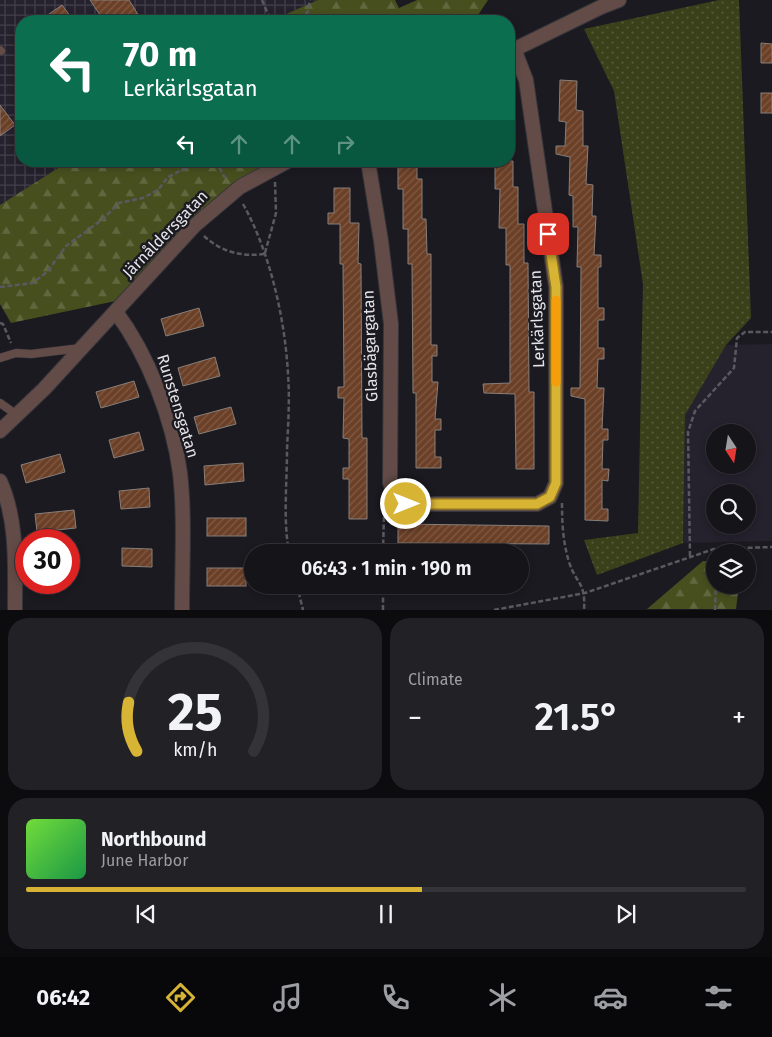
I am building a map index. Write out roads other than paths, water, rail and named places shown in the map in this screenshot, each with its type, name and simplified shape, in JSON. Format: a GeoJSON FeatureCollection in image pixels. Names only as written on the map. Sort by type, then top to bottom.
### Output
{"type":"FeatureCollection","features":[{"type":"Feature","properties":{"kind":"street"},"geometry":{"type":"LineString","coordinates":[[515,48],[591,11],[619,0]]}},
{"type":"Feature","properties":{"kind":"street","name":"Lerkärlsgatan"},"geometry":{"type":"LineString","coordinates":[[396,496],[406,504],[537,504],[548,497],[556,483],[556,287],[526,80],[515,58]]}},
{"type":"Feature","properties":{"kind":"street","name":"Järnåldersgatan"},"geometry":{"type":"LineString","coordinates":[[0,431],[80,348],[199,231],[240,187],[285,167]]}},
{"type":"Feature","properties":{"kind":"street","name":"Glasbägargatan"},"geometry":{"type":"LineString","coordinates":[[369,167],[381,241],[390,324],[390,483],[396,496]]}},
{"type":"Feature","properties":{"kind":"street","name":"Runstensgatan"},"geometry":{"type":"LineString","coordinates":[[116,312],[140,347],[165,415],[176,453],[181,492],[182,610]]}},
{"type":"Feature","properties":{"kind":"street"},"geometry":{"type":"LineString","coordinates":[[0,481],[12,522],[15,550],[15,610]]}},
{"type":"Feature","properties":{"kind":"lane"},"geometry":{"type":"LineString","coordinates":[[0,358],[16,354],[80,348]]}},
{"type":"Feature","properties":{"kind":"lane"},"geometry":{"type":"LineString","coordinates":[[0,403],[17,415]]}}]}
